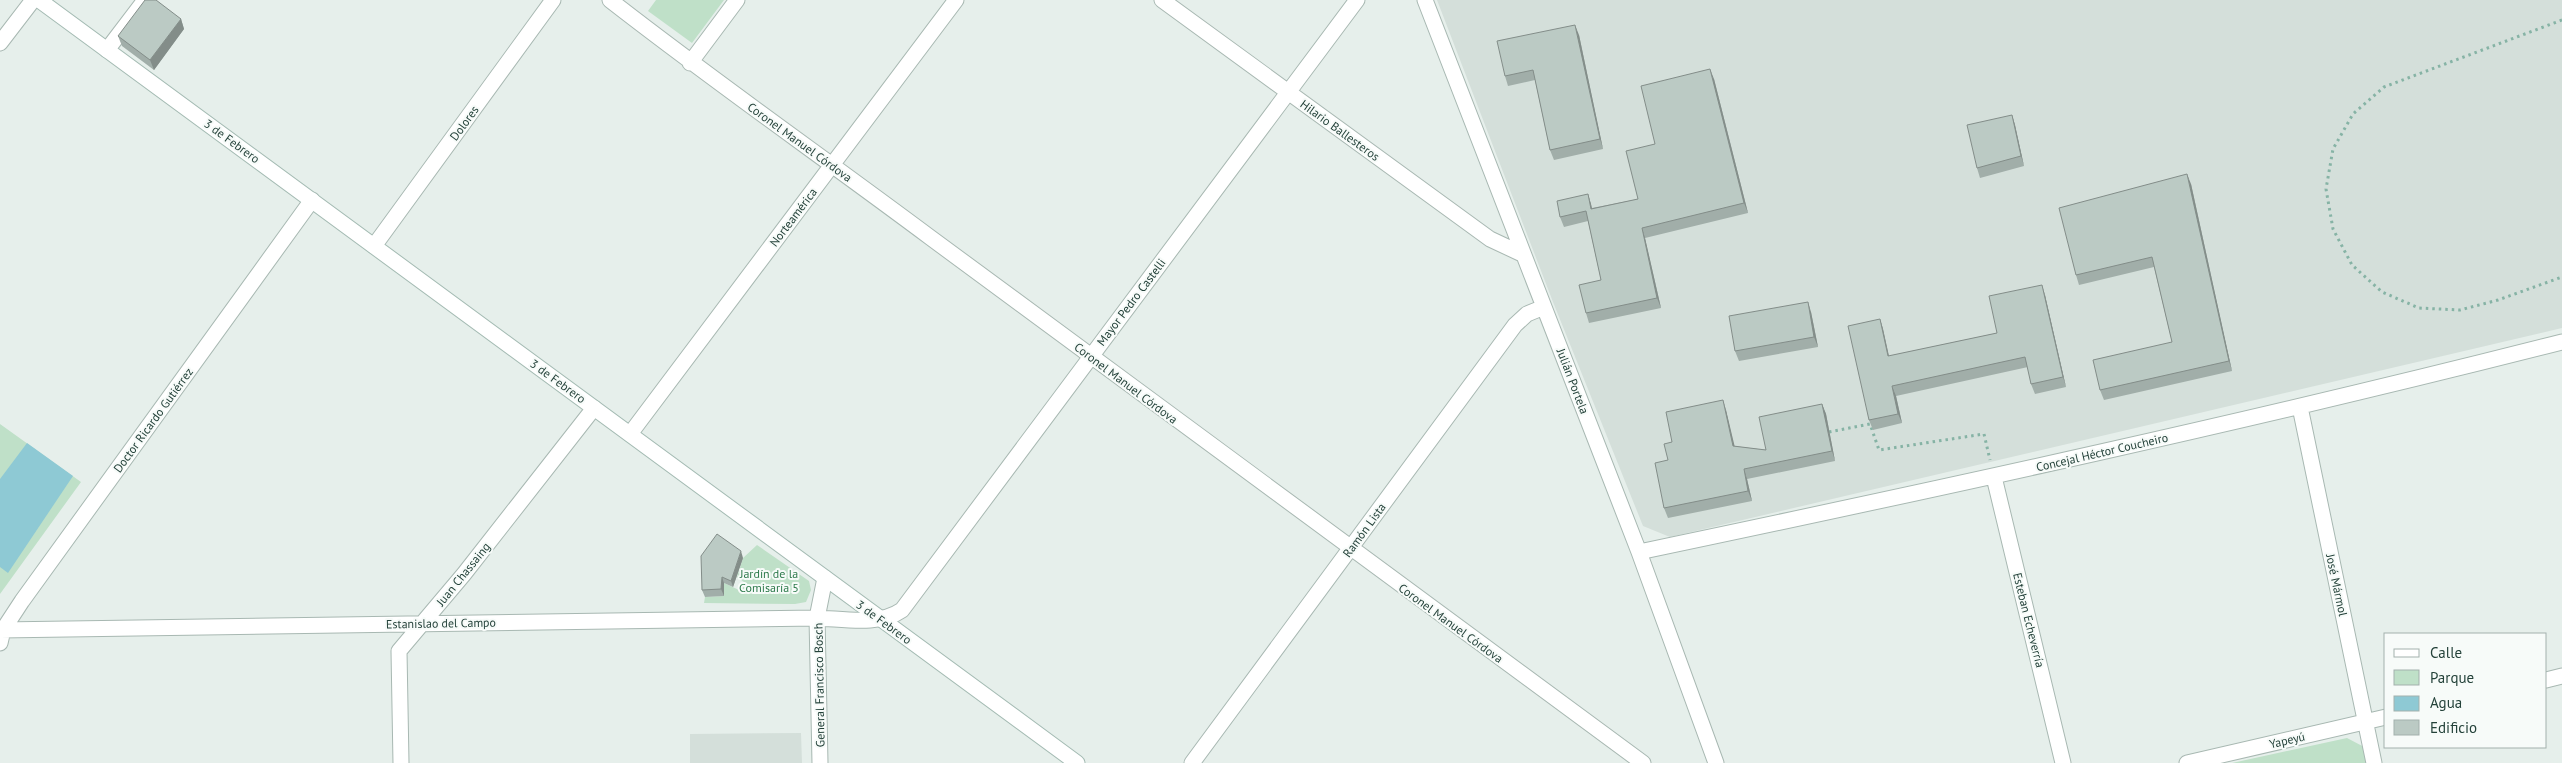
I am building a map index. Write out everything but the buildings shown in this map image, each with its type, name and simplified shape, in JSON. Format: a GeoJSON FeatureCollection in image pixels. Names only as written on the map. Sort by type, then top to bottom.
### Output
{"type":"FeatureCollection","features":[{"type":"Feature","properties":{"kind":"street"},"geometry":{"type":"LineString","coordinates":[[0,43],[33,0]]}},
{"type":"Feature","properties":{"kind":"street","name":"3 de Febrero"},"geometry":{"type":"LineString","coordinates":[[39,0],[1076,763]]}},
{"type":"Feature","properties":{"kind":"street"},"geometry":{"type":"LineString","coordinates":[[107,50],[145,0]]}},
{"type":"Feature","properties":{"kind":"street","name":"Dolores"},"geometry":{"type":"LineString","coordinates":[[374,246],[553,0]]}},
{"type":"Feature","properties":{"kind":"street","name":"Coronel Manuel Córdova"},"geometry":{"type":"LineString","coordinates":[[610,0],[690,63],[832,164],[1350,549],[1644,763]]}},
{"type":"Feature","properties":{"kind":"street"},"geometry":{"type":"LineString","coordinates":[[690,63],[737,0]]}},
{"type":"Feature","properties":{"kind":"street","name":"Norteamérica"},"geometry":{"type":"LineString","coordinates":[[630,434],[956,0]]}},
{"type":"Feature","properties":{"kind":"street","name":"Hilario Ballesteros"},"geometry":{"type":"LineString","coordinates":[[1162,0],[1490,239],[1522,254]]}},
{"type":"Feature","properties":{"kind":"street","name":"Mayor Pedro Castelli"},"geometry":{"type":"LineString","coordinates":[[882,620],[893,617],[902,610],[1357,0]]}},
{"type":"Feature","properties":{"kind":"street","name":"Julián Portela"},"geometry":{"type":"LineString","coordinates":[[1425,0],[1639,552],[1716,763]]}},
{"type":"Feature","properties":{"kind":"street","name":"Doctor Ricardo Gutiérrez"},"geometry":{"type":"LineString","coordinates":[[1,634],[312,200]]}},
{"type":"Feature","properties":{"kind":"street","name":"Ramón Lista"},"geometry":{"type":"LineString","coordinates":[[1192,763],[1515,325],[1527,314],[1544,307]]}},
{"type":"Feature","properties":{"kind":"street","name":"Concejal Héctor Coucheiro"},"geometry":{"type":"LineString","coordinates":[[1639,552],[1994,477],[2300,407],[2562,342]]}},
{"type":"Feature","properties":{"kind":"street","name":"José Mármol"},"geometry":{"type":"LineString","coordinates":[[2300,407],[2374,763]]}},
{"type":"Feature","properties":{"kind":"street","name":"Juan Chassaing"},"geometry":{"type":"LineString","coordinates":[[401,763],[399,651],[464,574],[594,408]]}},
{"type":"Feature","properties":{"kind":"street","name":"Esteban Echeverría"},"geometry":{"type":"LineString","coordinates":[[1994,477],[2063,763]]}},
{"type":"Feature","properties":{"kind":"street","name":"General Francisco Bosch"},"geometry":{"type":"LineString","coordinates":[[820,763],[817,618],[825,578]]}},
{"type":"Feature","properties":{"kind":"street","name":"Estanislao del Campo"},"geometry":{"type":"LineString","coordinates":[[1,634],[421,624],[817,618],[882,620]]}},
{"type":"Feature","properties":{"kind":"street"},"geometry":{"type":"LineString","coordinates":[[2547,680],[2562,676]]}},
{"type":"Feature","properties":{"kind":"street","name":"Yapeyú"},"geometry":{"type":"LineString","coordinates":[[2188,763],[2384,717]]}},
{"type":"Feature","properties":{"kind":"path"},"geometry":{"type":"LineString","coordinates":[[2562,20],[2384,87],[2353,114],[2334,149],[2326,189],[2333,229],[2352,264],[2382,292],[2419,308],[2460,310],[2498,300],[2562,277]]}},
{"type":"Feature","properties":{"kind":"path"},"geometry":{"type":"LineString","coordinates":[[1830,432],[1870,424],[1879,450],[1984,434],[1994,477]]}},
{"type":"Feature","properties":{"kind":"shaded area"},"geometry":{"type":"Polygon","coordinates":[[[1437,0],[2562,0],[2562,328],[1670,537],[1643,526],[1553,302],[1437,0]]]}},
{"type":"Feature","properties":{"kind":"shaded area"},"geometry":{"type":"Polygon","coordinates":[[[801,733],[802,763],[690,763],[690,734],[801,733]]]}},
{"type":"Feature","properties":{"kind":"green space"},"geometry":{"type":"Polygon","coordinates":[[[656,0],[724,0],[692,43],[648,11],[656,0]]]}},
{"type":"Feature","properties":{"kind":"green space"},"geometry":{"type":"Polygon","coordinates":[[[0,424],[81,482],[0,594],[0,424]]]}},
{"type":"Feature","properties":{"kind":"green space","name":"Jardín de la Comisaría 5"},"geometry":{"type":"Polygon","coordinates":[[[757,545],[809,581],[811,590],[806,602],[795,604],[704,603],[705,597],[724,596],[724,583],[739,590],[744,582],[737,577],[743,558],[757,545]]]}},
{"type":"Feature","properties":{"kind":"green space"},"geometry":{"type":"Polygon","coordinates":[[[2347,738],[2368,749],[2371,763],[2232,763],[2347,738]]]}},
{"type":"Feature","properties":{"kind":"water"},"geometry":{"type":"Polygon","coordinates":[[[27,443],[73,476],[8,573],[0,567],[0,479],[27,443]]]}}]}
